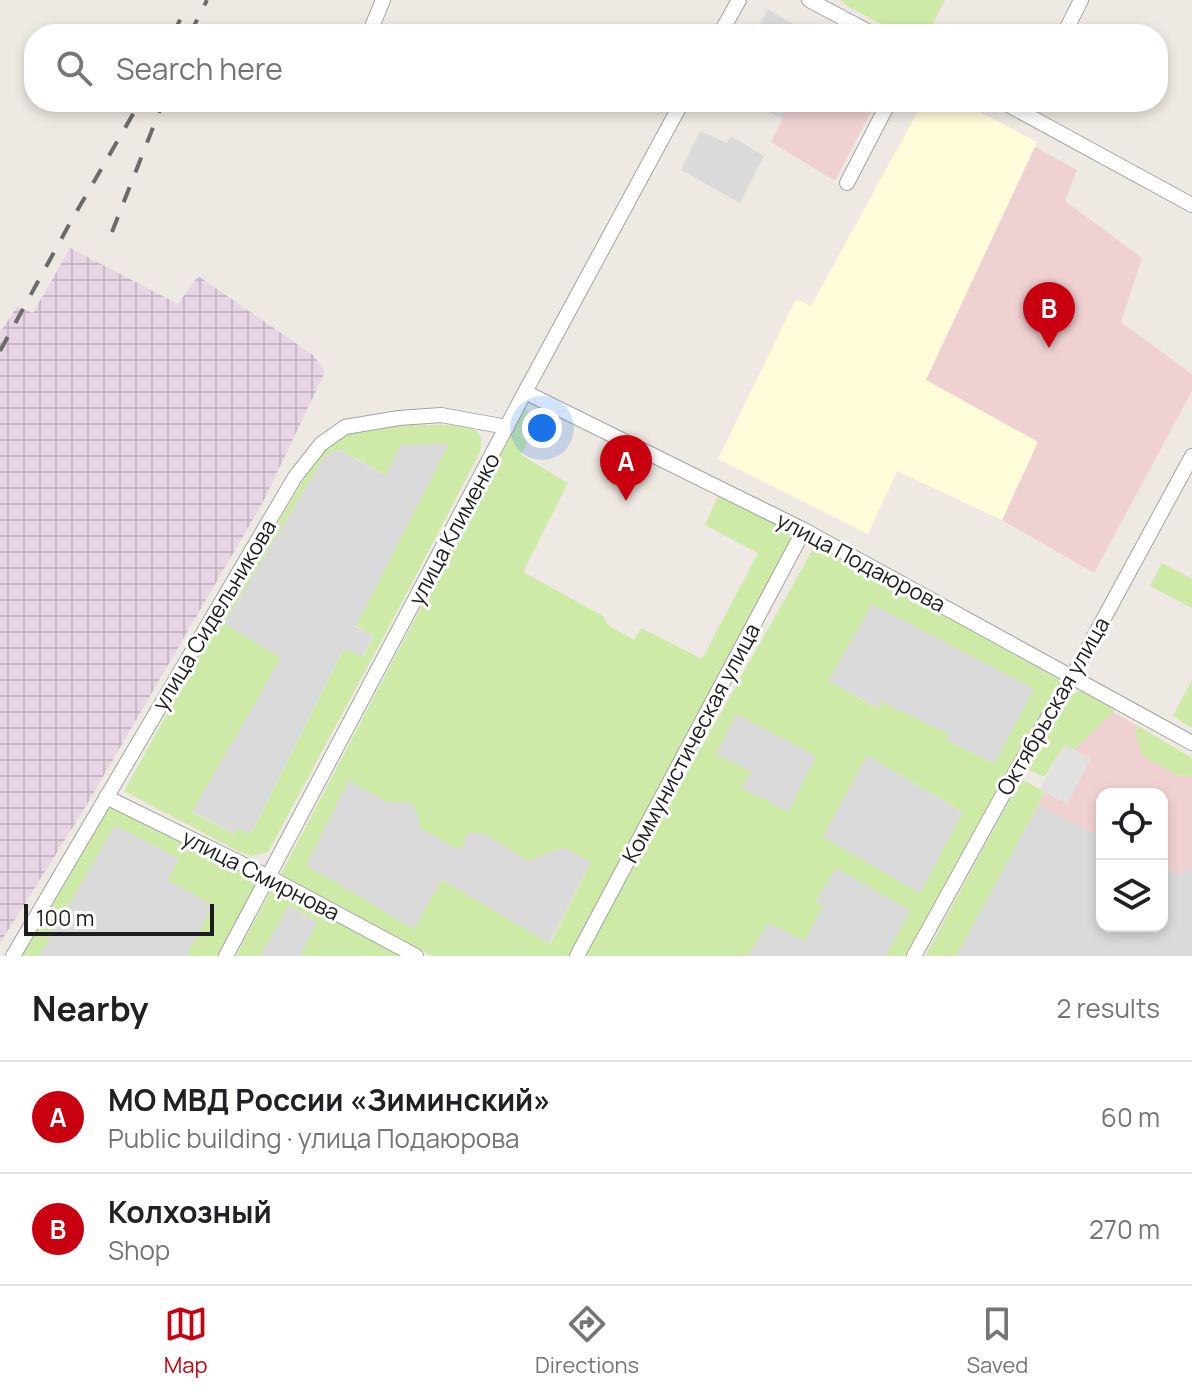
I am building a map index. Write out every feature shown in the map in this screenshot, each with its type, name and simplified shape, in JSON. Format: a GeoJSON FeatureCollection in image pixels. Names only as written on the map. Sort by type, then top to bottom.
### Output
{"type":"FeatureCollection","features":[{"type":"Feature","properties":{"kind":"street"},"geometry":{"type":"LineString","coordinates":[[373,24],[383,0]]}},
{"type":"Feature","properties":{"kind":"street"},"geometry":{"type":"LineString","coordinates":[[726,24],[739,0]]}},
{"type":"Feature","properties":{"kind":"street"},"geometry":{"type":"LineString","coordinates":[[809,0],[854,24]]}},
{"type":"Feature","properties":{"kind":"street"},"geometry":{"type":"LineString","coordinates":[[1069,24],[1081,0]]}},
{"type":"Feature","properties":{"kind":"street","name":"улица Клименко"},"geometry":{"type":"LineString","coordinates":[[226,956],[677,112]]}},
{"type":"Feature","properties":{"kind":"street"},"geometry":{"type":"LineString","coordinates":[[847,183],[884,112]]}},
{"type":"Feature","properties":{"kind":"street"},"geometry":{"type":"LineString","coordinates":[[1034,112],[1192,205]]}},
{"type":"Feature","properties":{"kind":"street","name":"улица Подаюрова"},"geometry":{"type":"LineString","coordinates":[[525,392],[804,530],[1192,743]]}},
{"type":"Feature","properties":{"kind":"street","name":"улица Сидельникова"},"geometry":{"type":"LineString","coordinates":[[13,956],[295,477],[321,444],[345,427],[399,418],[441,415],[507,427]]}},
{"type":"Feature","properties":{"kind":"street","name":"Октябрьская улица"},"geometry":{"type":"LineString","coordinates":[[914,956],[1016,771],[1072,677],[1192,456]]}},
{"type":"Feature","properties":{"kind":"street","name":"Коммунистическая улица"},"geometry":{"type":"LineString","coordinates":[[577,956],[804,530]]}},
{"type":"Feature","properties":{"kind":"street","name":"улица Смирнова"},"geometry":{"type":"LineString","coordinates":[[106,797],[269,877],[416,956]]}},
{"type":"Feature","properties":{"kind":"shaded area"},"geometry":{"type":"Polygon","coordinates":[[[768,9],[793,24],[760,24],[768,9]]]}},
{"type":"Feature","properties":{"kind":"shaded area"},"geometry":{"type":"Polygon","coordinates":[[[768,112],[786,112],[783,119],[768,112]]]}},
{"type":"Feature","properties":{"kind":"shaded area"},"geometry":{"type":"Polygon","coordinates":[[[786,112],[871,112],[835,181],[771,142],[786,112]]]}},
{"type":"Feature","properties":{"kind":"shaded area"},"geometry":{"type":"Polygon","coordinates":[[[918,112],[980,112],[1037,142],[926,380],[1038,442],[1002,520],[897,471],[868,534],[718,459],[796,299],[811,306],[918,112]]]}},
{"type":"Feature","properties":{"kind":"shaded area"},"geometry":{"type":"Polygon","coordinates":[[[700,131],[727,143],[731,136],[764,156],[740,203],[681,170],[700,131]]]}},
{"type":"Feature","properties":{"kind":"shaded area"},"geometry":{"type":"Polygon","coordinates":[[[1035,147],[1077,170],[1065,201],[1142,258],[1121,322],[1192,374],[1192,391],[1094,573],[1002,520],[1038,442],[925,381],[1035,147]]]}},
{"type":"Feature","properties":{"kind":"shaded area"},"geometry":{"type":"Polygon","coordinates":[[[70,248],[178,304],[198,276],[313,355],[325,372],[263,502],[83,811],[0,943],[0,332],[17,307],[33,313],[70,248]]]}},
{"type":"Feature","properties":{"kind":"shaded area"},"geometry":{"type":"Polygon","coordinates":[[[450,443],[356,627],[374,636],[362,657],[344,648],[251,834],[235,834],[140,784],[223,624],[325,456],[338,449],[385,475],[400,445],[450,443]]]}},
{"type":"Feature","properties":{"kind":"shaded area"},"geometry":{"type":"Polygon","coordinates":[[[872,604],[1035,689],[994,764],[946,740],[949,735],[881,703],[878,708],[828,681],[872,604]]]}},
{"type":"Feature","properties":{"kind":"shaded area"},"geometry":{"type":"Polygon","coordinates":[[[1113,712],[1138,726],[1136,731],[1176,775],[1192,776],[1192,870],[1185,867],[1180,876],[1168,870],[1168,788],[1096,788],[1096,834],[1038,805],[1045,792],[1067,803],[1091,759],[1074,750],[1113,712]]]}},
{"type":"Feature","properties":{"kind":"shaded area"},"geometry":{"type":"Polygon","coordinates":[[[736,714],[816,756],[788,812],[742,788],[715,754],[736,714]]]}},
{"type":"Feature","properties":{"kind":"shaded area"},"geometry":{"type":"Polygon","coordinates":[[[1064,745],[1091,759],[1067,804],[1040,789],[1064,745]]]}},
{"type":"Feature","properties":{"kind":"shaded area"},"geometry":{"type":"Polygon","coordinates":[[[867,755],[964,813],[920,893],[823,837],[867,755]]]}},
{"type":"Feature","properties":{"kind":"shaded area"},"geometry":{"type":"Polygon","coordinates":[[[349,780],[386,802],[412,803],[460,849],[467,831],[485,834],[528,861],[563,847],[591,862],[549,944],[442,880],[414,930],[305,865],[349,780]]]}},
{"type":"Feature","properties":{"kind":"shaded area"},"geometry":{"type":"Polygon","coordinates":[[[1038,805],[1096,834],[1096,932],[1168,932],[1168,870],[1179,876],[1185,867],[1192,870],[1192,956],[956,956],[1038,805]]]}},
{"type":"Feature","properties":{"kind":"shaded area"},"geometry":{"type":"Polygon","coordinates":[[[115,825],[179,859],[168,880],[213,905],[187,956],[39,956],[115,825]]]}},
{"type":"Feature","properties":{"kind":"shaded area"},"geometry":{"type":"Polygon","coordinates":[[[836,868],[910,910],[886,956],[748,956],[767,922],[804,941],[823,906],[815,902],[836,868]]]}},
{"type":"Feature","properties":{"kind":"shaded area"},"geometry":{"type":"Polygon","coordinates":[[[288,905],[317,922],[300,956],[260,956],[288,905]]]}},
{"type":"Feature","properties":{"kind":"green space"},"geometry":{"type":"Polygon","coordinates":[[[840,0],[945,0],[932,24],[881,24],[840,0]]]}},
{"type":"Feature","properties":{"kind":"green space"},"geometry":{"type":"Polygon","coordinates":[[[525,409],[540,418],[521,455],[568,483],[523,572],[603,616],[608,625],[634,640],[641,628],[702,659],[758,553],[705,525],[720,491],[801,532],[569,956],[432,956],[280,876],[525,409]],[[349,780],[306,865],[414,929],[442,880],[550,944],[591,862],[563,847],[528,861],[485,834],[468,832],[460,850],[420,828],[412,803],[386,802],[349,780]]]}},
{"type":"Feature","properties":{"kind":"green space"},"geometry":{"type":"Polygon","coordinates":[[[459,425],[476,430],[481,437],[481,450],[268,852],[251,856],[238,851],[124,791],[314,462],[333,441],[348,433],[379,426],[459,425]],[[449,443],[400,445],[386,475],[339,449],[325,456],[224,623],[281,658],[192,812],[234,834],[238,828],[251,834],[344,648],[363,657],[374,636],[356,626],[449,443]]]}},
{"type":"Feature","properties":{"kind":"green space"},"geometry":{"type":"Polygon","coordinates":[[[817,542],[1059,680],[1060,685],[907,956],[886,956],[910,910],[836,868],[815,902],[823,906],[804,941],[768,923],[748,956],[584,956],[817,542]],[[872,604],[828,681],[877,708],[881,702],[949,734],[946,740],[994,764],[1034,689],[872,604]],[[736,714],[716,754],[751,772],[742,788],[788,812],[816,756],[736,714]],[[867,755],[823,837],[920,893],[963,812],[867,755]]]}},
{"type":"Feature","properties":{"kind":"green space"},"geometry":{"type":"Polygon","coordinates":[[[1162,563],[1192,579],[1192,608],[1150,586],[1162,563]]]}},
{"type":"Feature","properties":{"kind":"green space"},"geometry":{"type":"Polygon","coordinates":[[[1192,680],[1192,728],[1173,716],[1192,680]]]}},
{"type":"Feature","properties":{"kind":"green space"},"geometry":{"type":"Polygon","coordinates":[[[1083,689],[1115,707],[1113,712],[1074,750],[1064,745],[1045,776],[1027,769],[1071,695],[1083,689]]]}},
{"type":"Feature","properties":{"kind":"green space"},"geometry":{"type":"Polygon","coordinates":[[[1138,726],[1192,758],[1192,776],[1176,775],[1142,755],[1135,731],[1138,726]]]}},
{"type":"Feature","properties":{"kind":"green space"},"geometry":{"type":"Polygon","coordinates":[[[1021,779],[1045,792],[956,956],[925,956],[1021,779]]]}},
{"type":"Feature","properties":{"kind":"green space"},"geometry":{"type":"Polygon","coordinates":[[[109,802],[254,877],[254,887],[218,956],[187,956],[213,905],[168,880],[179,859],[115,825],[39,956],[21,956],[109,802]]]}},
{"type":"Feature","properties":{"kind":"green space"},"geometry":{"type":"Polygon","coordinates":[[[274,884],[415,956],[300,956],[317,922],[289,905],[260,956],[236,956],[274,884]]]}},
{"type":"Feature","properties":{"kind":"railway"},"geometry":{"type":"LineString","coordinates":[[195,24],[207,0]]}},
{"type":"Feature","properties":{"kind":"railway"},"geometry":{"type":"LineString","coordinates":[[178,24],[185,10]]}},
{"type":"Feature","properties":{"kind":"railway"},"geometry":{"type":"LineString","coordinates":[[0,351],[134,112]]}},
{"type":"Feature","properties":{"kind":"railway"},"geometry":{"type":"LineString","coordinates":[[112,232],[159,112]]}},
{"type":"Feature","properties":{"kind":"place","name":"Колхозный"},"geometry":{"type":"Point","coordinates":[1049,348]}},
{"type":"Feature","properties":{"kind":"place","name":"МО МВД России «Зиминский»"},"geometry":{"type":"Point","coordinates":[626,501]}}]}
